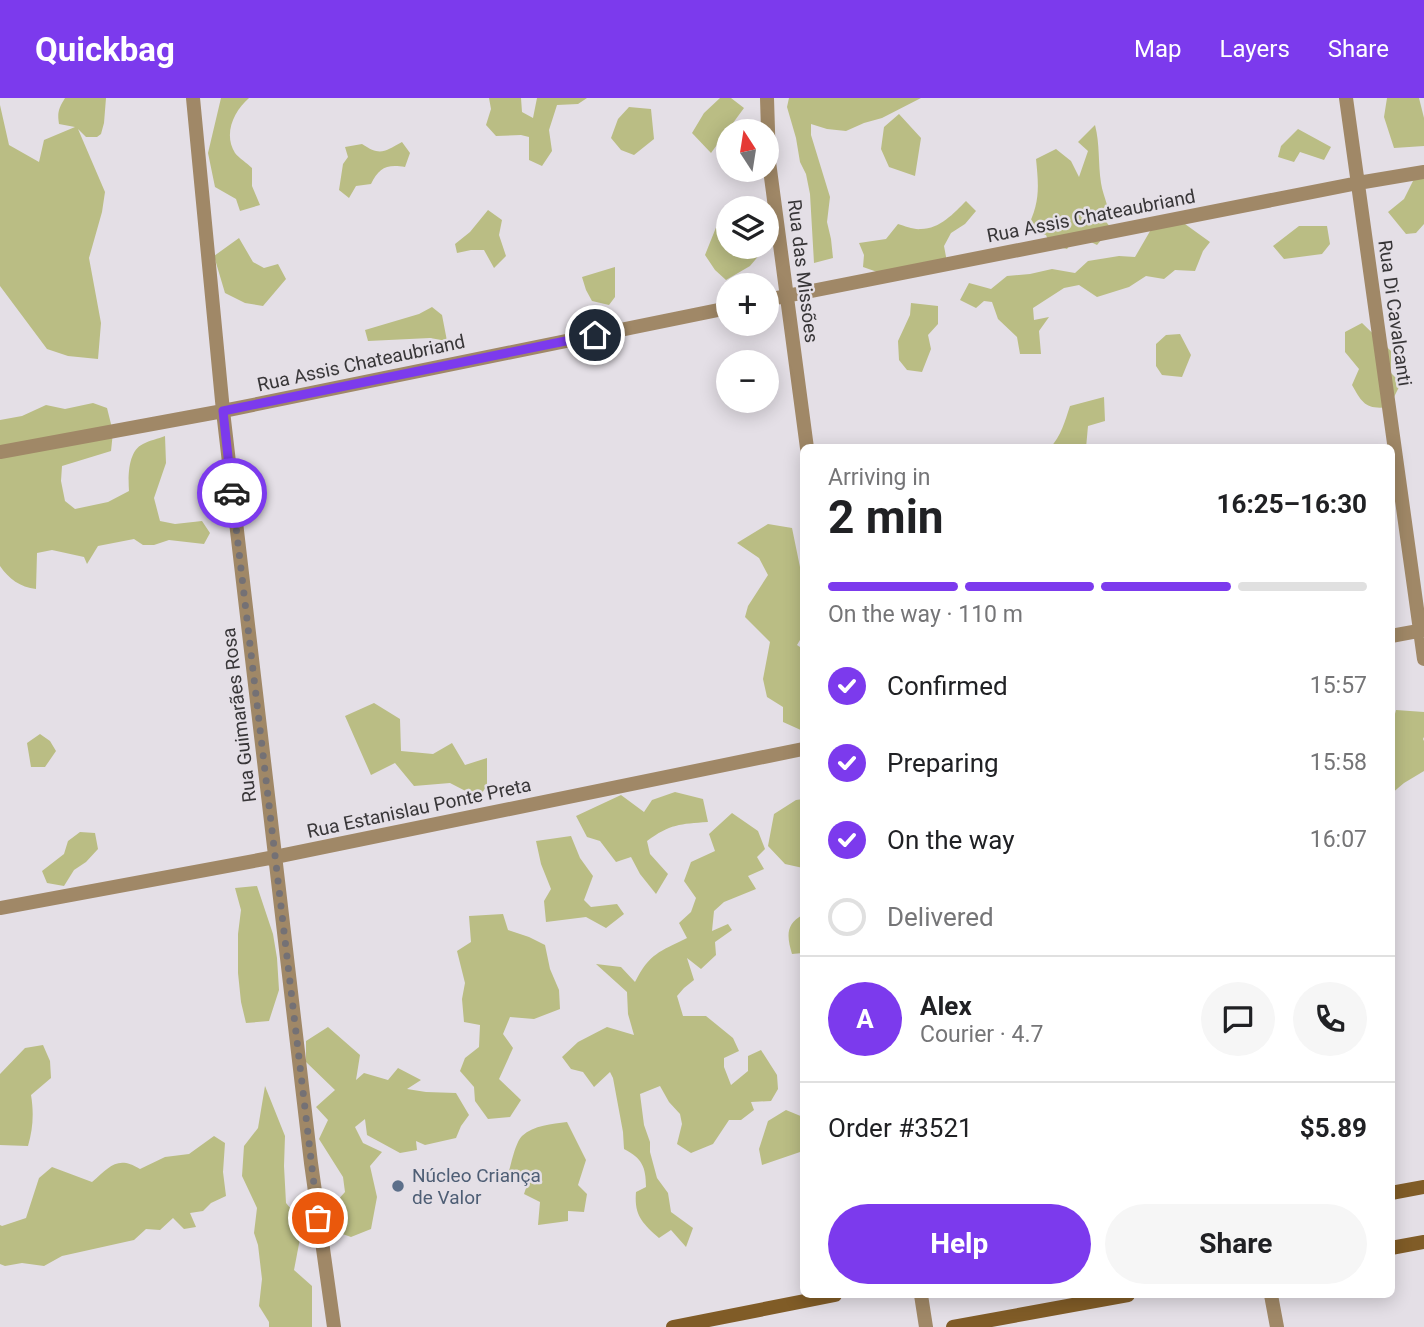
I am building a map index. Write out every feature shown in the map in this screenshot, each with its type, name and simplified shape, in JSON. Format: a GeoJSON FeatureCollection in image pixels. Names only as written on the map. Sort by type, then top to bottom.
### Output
{"type":"FeatureCollection","features":[{"type":"Feature","properties":{"kind":"main road"},"geometry":{"type":"LineString","coordinates":[[1395,1192],[1424,1187]]}},
{"type":"Feature","properties":{"kind":"main road"},"geometry":{"type":"LineString","coordinates":[[1395,1247],[1424,1242]]}},
{"type":"Feature","properties":{"kind":"main road"},"geometry":{"type":"LineString","coordinates":[[673,1327],[820,1298]]}},
{"type":"Feature","properties":{"kind":"main road"},"geometry":{"type":"LineString","coordinates":[[953,1327],[1112,1298]]}},
{"type":"Feature","properties":{"kind":"street","name":"Rua Guimarães Rosa"},"geometry":{"type":"LineString","coordinates":[[193,98],[223,411],[311,1163],[334,1327]]}},
{"type":"Feature","properties":{"kind":"street","name":"Rua das Missões"},"geometry":{"type":"LineString","coordinates":[[767,98],[769,162],[806,444]]}},
{"type":"Feature","properties":{"kind":"street","name":"Rua Di Cavalcanti"},"geometry":{"type":"LineString","coordinates":[[1346,98],[1424,659]]}},
{"type":"Feature","properties":{"kind":"street","name":"Rua Assis Chateaubriand"},"geometry":{"type":"LineString","coordinates":[[779,298],[1424,172]]}},
{"type":"Feature","properties":{"kind":"street","name":"Rua Assis Chateaubriand"},"geometry":{"type":"LineString","coordinates":[[0,452],[223,411],[716,309]]}},
{"type":"Feature","properties":{"kind":"street"},"geometry":{"type":"LineString","coordinates":[[1395,635],[1422,630]]}},
{"type":"Feature","properties":{"kind":"street","name":"Rua Estanislau Ponte Preta"},"geometry":{"type":"LineString","coordinates":[[0,908],[275,857],[800,750]]}},
{"type":"Feature","properties":{"kind":"street"},"geometry":{"type":"LineString","coordinates":[[921,1298],[926,1327]]}},
{"type":"Feature","properties":{"kind":"street"},"geometry":{"type":"LineString","coordinates":[[1272,1298],[1277,1327]]}},
{"type":"Feature","properties":{"kind":"green space"},"geometry":{"type":"Polygon","coordinates":[[[65,98],[106,98],[101,134],[97,137],[86,137],[78,129],[105,192],[89,258],[101,323],[98,359],[68,356],[47,349],[0,286],[0,105],[9,145],[39,162],[44,140],[75,127],[59,124],[59,110],[65,98]]]}},
{"type":"Feature","properties":{"kind":"green space"},"geometry":{"type":"Polygon","coordinates":[[[221,98],[249,98],[235,116],[230,138],[235,153],[252,168],[252,186],[260,205],[240,211],[236,199],[215,187],[208,153],[221,98]]]}},
{"type":"Feature","properties":{"kind":"green space"},"geometry":{"type":"Polygon","coordinates":[[[489,98],[521,98],[522,112],[533,118],[537,98],[587,98],[578,104],[557,105],[549,130],[552,151],[542,166],[529,160],[529,137],[496,136],[486,125],[491,109],[489,98]]]}},
{"type":"Feature","properties":{"kind":"green space"},"geometry":{"type":"Polygon","coordinates":[[[720,98],[731,98],[744,108],[736,119],[716,119],[716,146],[711,153],[692,133],[704,113],[720,98]]]}},
{"type":"Feature","properties":{"kind":"green space"},"geometry":{"type":"Polygon","coordinates":[[[789,98],[921,98],[882,118],[846,131],[811,124],[811,135],[830,197],[827,222],[833,258],[814,263],[810,194],[787,107],[789,98]]]}},
{"type":"Feature","properties":{"kind":"green space"},"geometry":{"type":"Polygon","coordinates":[[[1387,98],[1419,98],[1424,118],[1424,146],[1394,148],[1384,117],[1387,98]]]}},
{"type":"Feature","properties":{"kind":"green space"},"geometry":{"type":"Polygon","coordinates":[[[629,107],[651,109],[654,139],[634,155],[621,150],[611,138],[618,119],[629,107]]]}},
{"type":"Feature","properties":{"kind":"green space"},"geometry":{"type":"Polygon","coordinates":[[[899,114],[921,138],[915,176],[889,167],[881,149],[884,127],[899,114]]]}},
{"type":"Feature","properties":{"kind":"green space"},"geometry":{"type":"Polygon","coordinates":[[[1095,125],[1101,183],[1107,205],[1099,213],[1111,228],[1097,245],[1077,235],[1067,249],[1050,245],[1046,235],[1026,230],[1037,196],[1036,159],[1056,149],[1071,161],[1079,177],[1088,151],[1078,142],[1095,125]]]}},
{"type":"Feature","properties":{"kind":"green space"},"geometry":{"type":"Polygon","coordinates":[[[1298,129],[1331,147],[1324,160],[1300,152],[1294,162],[1278,157],[1281,146],[1298,129]]]}},
{"type":"Feature","properties":{"kind":"green space"},"geometry":{"type":"Polygon","coordinates":[[[402,142],[410,153],[405,167],[384,168],[371,184],[356,186],[349,198],[339,190],[343,164],[348,157],[345,147],[362,144],[382,151],[402,142]]]}},
{"type":"Feature","properties":{"kind":"green space"},"geometry":{"type":"Polygon","coordinates":[[[1424,174],[1424,224],[1416,233],[1406,234],[1388,212],[1404,199],[1416,175],[1424,174]]]}},
{"type":"Feature","properties":{"kind":"green space"},"geometry":{"type":"Polygon","coordinates":[[[966,201],[976,211],[965,224],[951,233],[944,246],[947,262],[883,274],[863,267],[864,255],[859,243],[886,239],[898,224],[918,229],[934,226],[946,220],[966,201]]]}},
{"type":"Feature","properties":{"kind":"green space"},"geometry":{"type":"Polygon","coordinates":[[[488,210],[502,220],[499,235],[506,256],[494,268],[484,250],[457,253],[455,244],[470,232],[488,210]]]}},
{"type":"Feature","properties":{"kind":"green space"},"geometry":{"type":"Polygon","coordinates":[[[1185,224],[1210,242],[1195,271],[1175,270],[1164,279],[1146,276],[1129,287],[1097,297],[1079,285],[1064,288],[1033,308],[1034,320],[1049,317],[1039,331],[1041,354],[1020,354],[1017,337],[998,319],[992,302],[984,301],[976,308],[960,300],[969,283],[991,289],[1007,276],[1052,269],[1075,273],[1088,261],[1119,256],[1135,257],[1153,226],[1185,224]]]}},
{"type":"Feature","properties":{"kind":"green space"},"geometry":{"type":"Polygon","coordinates":[[[1299,226],[1327,226],[1330,244],[1322,254],[1284,259],[1273,246],[1299,226]]]}},
{"type":"Feature","properties":{"kind":"green space"},"geometry":{"type":"Polygon","coordinates":[[[716,228],[716,259],[756,259],[738,273],[718,273],[705,255],[716,228]]]}},
{"type":"Feature","properties":{"kind":"green space"},"geometry":{"type":"Polygon","coordinates":[[[239,238],[253,262],[264,268],[278,264],[286,279],[263,306],[245,303],[225,293],[214,256],[239,238]]]}},
{"type":"Feature","properties":{"kind":"green space"},"geometry":{"type":"Polygon","coordinates":[[[615,267],[615,297],[609,305],[592,301],[582,277],[615,267]]]}},
{"type":"Feature","properties":{"kind":"green space"},"geometry":{"type":"Polygon","coordinates":[[[911,303],[938,306],[938,324],[928,335],[931,349],[922,372],[907,370],[899,360],[898,341],[910,315],[911,303]]]}},
{"type":"Feature","properties":{"kind":"green space"},"geometry":{"type":"Polygon","coordinates":[[[432,307],[442,315],[447,341],[430,338],[368,341],[365,330],[419,314],[432,307]]]}},
{"type":"Feature","properties":{"kind":"green space"},"geometry":{"type":"Polygon","coordinates":[[[1362,323],[1391,351],[1391,373],[1401,383],[1389,407],[1366,404],[1352,385],[1359,369],[1345,352],[1345,332],[1362,323]]]}},
{"type":"Feature","properties":{"kind":"green space"},"geometry":{"type":"Polygon","coordinates":[[[1180,334],[1191,355],[1182,377],[1162,375],[1156,366],[1156,344],[1166,335],[1180,334]]]}},
{"type":"Feature","properties":{"kind":"green space"},"geometry":{"type":"Polygon","coordinates":[[[1104,397],[1105,421],[1088,426],[1086,444],[1053,444],[1060,433],[1070,406],[1104,397]]]}},
{"type":"Feature","properties":{"kind":"green space"},"geometry":{"type":"Polygon","coordinates":[[[93,403],[107,408],[113,432],[111,451],[62,466],[61,481],[65,501],[75,509],[108,502],[129,491],[129,471],[134,452],[143,444],[165,436],[166,463],[154,498],[160,521],[175,524],[202,521],[210,533],[204,544],[169,540],[143,545],[134,539],[98,546],[87,564],[84,557],[52,550],[37,553],[36,589],[25,586],[11,578],[0,566],[0,420],[22,416],[46,405],[65,409],[93,403]]]}},
{"type":"Feature","properties":{"kind":"green space"},"geometry":{"type":"Polygon","coordinates":[[[768,524],[792,528],[800,567],[800,640],[797,645],[800,647],[800,730],[783,722],[783,707],[767,697],[763,679],[770,642],[745,617],[748,606],[768,575],[759,558],[737,543],[768,524]]]}},
{"type":"Feature","properties":{"kind":"green space"},"geometry":{"type":"Polygon","coordinates":[[[374,703],[400,719],[401,751],[433,754],[452,743],[465,765],[487,758],[487,785],[479,798],[450,783],[414,786],[395,763],[371,775],[345,716],[374,703]]]}},
{"type":"Feature","properties":{"kind":"green space"},"geometry":{"type":"Polygon","coordinates":[[[1396,710],[1424,712],[1424,771],[1395,791],[1396,710]]]}},
{"type":"Feature","properties":{"kind":"green space"},"geometry":{"type":"Polygon","coordinates":[[[40,734],[50,741],[56,751],[45,767],[31,767],[27,743],[40,734]]]}},
{"type":"Feature","properties":{"kind":"green space"},"geometry":{"type":"Polygon","coordinates":[[[675,792],[703,799],[708,822],[676,826],[647,841],[650,854],[668,874],[656,894],[631,857],[616,862],[600,841],[587,837],[576,816],[621,795],[644,812],[652,800],[675,792]]]}},
{"type":"Feature","properties":{"kind":"green space"},"geometry":{"type":"Polygon","coordinates":[[[800,799],[800,867],[785,864],[768,846],[774,814],[800,799]]]}},
{"type":"Feature","properties":{"kind":"green space"},"geometry":{"type":"Polygon","coordinates":[[[732,813],[758,831],[765,849],[757,857],[764,869],[748,876],[756,889],[724,902],[714,911],[712,931],[728,924],[732,930],[715,942],[716,955],[701,969],[687,958],[694,980],[677,996],[683,1016],[706,1016],[733,1038],[739,1051],[724,1058],[724,1067],[731,1085],[748,1071],[748,1056],[761,1050],[777,1075],[778,1089],[771,1101],[751,1102],[754,1110],[741,1120],[729,1120],[713,1144],[691,1153],[677,1144],[682,1124],[680,1114],[660,1086],[640,1094],[644,1125],[657,1178],[668,1193],[671,1212],[693,1228],[686,1247],[671,1230],[659,1238],[638,1213],[636,1192],[646,1187],[645,1174],[639,1160],[624,1149],[610,1072],[594,1087],[583,1072],[571,1069],[562,1057],[578,1042],[607,1027],[634,1035],[628,1014],[627,992],[596,964],[621,967],[635,982],[656,954],[687,938],[679,923],[691,912],[696,898],[684,881],[691,862],[715,851],[709,834],[732,813]]]}},
{"type":"Feature","properties":{"kind":"green space"},"geometry":{"type":"Polygon","coordinates":[[[80,832],[95,833],[98,849],[74,870],[64,886],[47,883],[42,871],[64,854],[68,841],[80,832]]]}},
{"type":"Feature","properties":{"kind":"green space"},"geometry":{"type":"Polygon","coordinates":[[[571,836],[580,858],[593,876],[584,900],[591,907],[617,904],[624,914],[606,928],[586,917],[546,922],[544,901],[551,889],[536,841],[571,836]]]}},
{"type":"Feature","properties":{"kind":"green space"},"geometry":{"type":"Polygon","coordinates":[[[257,886],[273,934],[279,990],[269,1021],[246,1023],[238,973],[241,910],[235,888],[257,886]]]}},
{"type":"Feature","properties":{"kind":"green space"},"geometry":{"type":"Polygon","coordinates":[[[503,914],[508,930],[545,945],[550,969],[559,990],[560,1009],[534,1019],[510,1017],[503,1034],[513,1048],[499,1079],[521,1100],[510,1117],[488,1119],[475,1101],[474,1087],[460,1071],[465,1058],[479,1047],[480,1025],[464,1022],[462,999],[465,983],[457,951],[471,942],[469,916],[503,914]]]}},
{"type":"Feature","properties":{"kind":"green space"},"geometry":{"type":"Polygon","coordinates":[[[800,917],[800,953],[792,954],[789,932],[800,917]]]}},
{"type":"Feature","properties":{"kind":"green space"},"geometry":{"type":"Polygon","coordinates":[[[328,1027],[360,1055],[356,1080],[364,1073],[388,1080],[398,1068],[421,1080],[407,1089],[456,1093],[469,1115],[456,1138],[425,1145],[416,1141],[417,1150],[400,1153],[367,1135],[365,1119],[355,1127],[363,1143],[382,1152],[370,1166],[377,1197],[371,1229],[351,1237],[334,1231],[327,1212],[345,1192],[343,1177],[319,1139],[328,1120],[316,1107],[335,1090],[306,1062],[306,1041],[328,1027]]]}},
{"type":"Feature","properties":{"kind":"green space"},"geometry":{"type":"Polygon","coordinates":[[[43,1045],[50,1061],[51,1078],[31,1095],[32,1121],[28,1146],[0,1145],[0,1074],[25,1048],[43,1045]]]}},
{"type":"Feature","properties":{"kind":"green space"},"geometry":{"type":"Polygon","coordinates":[[[265,1086],[285,1136],[286,1203],[303,1223],[294,1270],[312,1286],[312,1327],[269,1327],[269,1322],[259,1306],[262,1279],[254,1233],[257,1208],[242,1176],[244,1146],[258,1128],[265,1086]]]}},
{"type":"Feature","properties":{"kind":"green space"},"geometry":{"type":"Polygon","coordinates":[[[786,1110],[800,1116],[800,1152],[762,1165],[759,1149],[768,1121],[786,1110]]]}},
{"type":"Feature","properties":{"kind":"green space"},"geometry":{"type":"Polygon","coordinates":[[[567,1122],[586,1160],[578,1185],[587,1194],[584,1212],[568,1211],[568,1221],[538,1225],[540,1202],[524,1194],[527,1185],[508,1175],[513,1154],[522,1136],[532,1129],[567,1122]]]}},
{"type":"Feature","properties":{"kind":"green space"},"geometry":{"type":"Polygon","coordinates":[[[214,1136],[225,1143],[223,1172],[226,1196],[211,1203],[203,1211],[190,1213],[196,1227],[184,1229],[173,1218],[160,1230],[146,1229],[134,1240],[62,1256],[44,1266],[0,1264],[0,1225],[26,1218],[39,1178],[52,1167],[92,1182],[119,1163],[140,1169],[165,1157],[189,1154],[214,1136]]]}},
{"type":"Feature","properties":{"kind":"way so far"},"geometry":{"type":"LineString","coordinates":[[232,493],[318,1218]]}},
{"type":"Feature","properties":{"kind":"place","name":"Núcleo Criança de Valor"},"geometry":{"type":"Point","coordinates":[398,1186]}},
{"type":"Feature","properties":{"kind":"route"},"geometry":{"type":"LineString","coordinates":[[232,493],[223,411],[595,335]]}}]}
